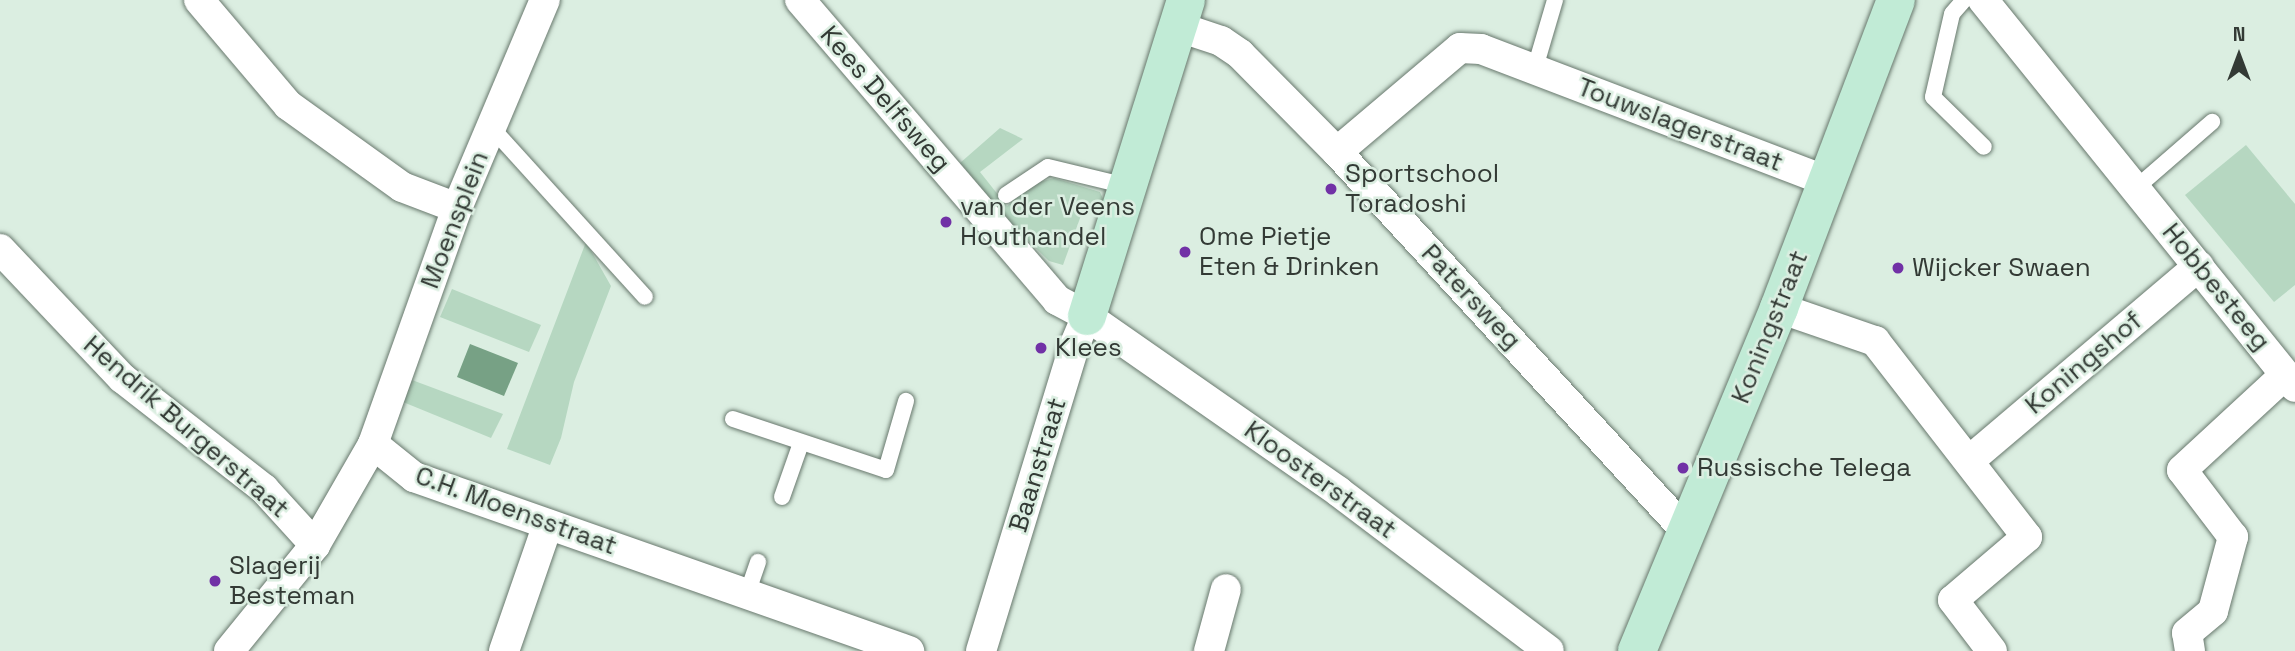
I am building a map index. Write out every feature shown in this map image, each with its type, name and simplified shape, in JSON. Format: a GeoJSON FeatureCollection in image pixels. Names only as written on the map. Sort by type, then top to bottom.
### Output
{"type":"FeatureCollection","features":[{"type":"Feature","properties":{"kind":"street"},"geometry":{"type":"LineString","coordinates":[[199,0],[288,105],[402,187],[457,208]]}},
{"type":"Feature","properties":{"kind":"street","name":"Moensplein"},"geometry":{"type":"LineString","coordinates":[[373,444],[457,208],[545,0]]}},
{"type":"Feature","properties":{"kind":"street","name":"Kees Delfsweg"},"geometry":{"type":"LineString","coordinates":[[800,0],[1057,300],[1087,316]]}},
{"type":"Feature","properties":{"kind":"street","name":"Koningstraat"},"geometry":{"type":"LineString","coordinates":[[1637,651],[1779,308],[1896,0]]}},
{"type":"Feature","properties":{"kind":"street","name":"Hobbesteeg"},"geometry":{"type":"LineString","coordinates":[[1983,0],[2290,381]]}},
{"type":"Feature","properties":{"kind":"street","name":"Baanstraat"},"geometry":{"type":"LineString","coordinates":[[981,651],[1075,344],[1087,316],[1130,186],[1182,14]]}},
{"type":"Feature","properties":{"kind":"street","name":"Patersweg"},"geometry":{"type":"LineString","coordinates":[[1182,14],[1240,54],[1337,152],[1686,531]]}},
{"type":"Feature","properties":{"kind":"street","name":"Touwslagerstraat"},"geometry":{"type":"LineString","coordinates":[[1337,152],[1460,48],[1481,49],[1827,181]]}},
{"type":"Feature","properties":{"kind":"street","name":"Hendrik Burgerstraat"},"geometry":{"type":"LineString","coordinates":[[0,249],[122,378],[264,489],[314,545]]}},
{"type":"Feature","properties":{"kind":"street","name":"Koningshof"},"geometry":{"type":"LineString","coordinates":[[1970,460],[2199,265]]}},
{"type":"Feature","properties":{"kind":"street"},"geometry":{"type":"LineString","coordinates":[[1779,308],[1875,341],[1970,460],[2027,537],[1952,600],[1993,651]]}},
{"type":"Feature","properties":{"kind":"street","name":"Kloosterstraat"},"geometry":{"type":"LineString","coordinates":[[1087,316],[1339,492],[1549,651]]}},
{"type":"Feature","properties":{"kind":"street"},"geometry":{"type":"LineString","coordinates":[[2190,651],[2187,633],[2213,611],[2233,537],[2182,470],[2290,381]]}},
{"type":"Feature","properties":{"kind":"street"},"geometry":{"type":"LineString","coordinates":[[229,651],[314,545],[373,444]]}},
{"type":"Feature","properties":{"kind":"street","name":"C.H. Moensstraat"},"geometry":{"type":"LineString","coordinates":[[373,444],[414,477],[909,651]]}},
{"type":"Feature","properties":{"kind":"street"},"geometry":{"type":"LineString","coordinates":[[504,651],[548,524]]}},
{"type":"Feature","properties":{"kind":"street"},"geometry":{"type":"LineString","coordinates":[[1209,651],[1226,589]]}},
{"type":"Feature","properties":{"kind":"lane"},"geometry":{"type":"LineString","coordinates":[[1535,68],[1555,0]]}},
{"type":"Feature","properties":{"kind":"lane"},"geometry":{"type":"LineString","coordinates":[[1964,0],[1952,14],[1933,97],[1984,147]]}},
{"type":"Feature","properties":{"kind":"lane"},"geometry":{"type":"LineString","coordinates":[[2136,188],[2212,122]]}},
{"type":"Feature","properties":{"kind":"lane"},"geometry":{"type":"LineString","coordinates":[[491,127],[645,297]]}},
{"type":"Feature","properties":{"kind":"lane"},"geometry":{"type":"LineString","coordinates":[[1006,195],[1048,167],[1130,186]]}},
{"type":"Feature","properties":{"kind":"lane"},"geometry":{"type":"LineString","coordinates":[[733,419],[886,470],[906,401]]}},
{"type":"Feature","properties":{"kind":"lane"},"geometry":{"type":"LineString","coordinates":[[782,497],[801,443]]}},
{"type":"Feature","properties":{"kind":"lane"},"geometry":{"type":"LineString","coordinates":[[747,594],[758,562]]}},
{"type":"Feature","properties":{"kind":"shaded area"},"geometry":{"type":"Polygon","coordinates":[[[1000,128],[1023,139],[980,172],[1007,206],[1032,184],[1054,178],[1100,192],[1103,199],[1099,215],[1083,210],[1063,265],[1049,261],[1008,221],[960,163],[1000,128]]]}},
{"type":"Feature","properties":{"kind":"shaded area"},"geometry":{"type":"Polygon","coordinates":[[[2246,145],[2295,204],[2295,285],[2274,302],[2185,195],[2246,145]]]}},
{"type":"Feature","properties":{"kind":"shaded area"},"geometry":{"type":"Polygon","coordinates":[[[586,242],[611,286],[574,382],[561,438],[550,465],[507,449],[586,242]]]}},
{"type":"Feature","properties":{"kind":"shaded area"},"geometry":{"type":"Polygon","coordinates":[[[452,289],[541,325],[529,352],[440,317],[452,289]]]}},
{"type":"Feature","properties":{"kind":"shaded area"},"geometry":{"type":"Polygon","coordinates":[[[470,344],[518,363],[504,396],[457,377],[470,344]]]}},
{"type":"Feature","properties":{"kind":"shaded area"},"geometry":{"type":"Polygon","coordinates":[[[412,380],[503,414],[491,438],[403,402],[412,380]]]}},
{"type":"Feature","properties":{"kind":"place","name":"Sportschool Toradoshi"},"geometry":{"type":"Point","coordinates":[1331,189]}},
{"type":"Feature","properties":{"kind":"place","name":"van der Veens Houthandel"},"geometry":{"type":"Point","coordinates":[946,222]}},
{"type":"Feature","properties":{"kind":"place","name":"Ome Pietje Eten & Drinken"},"geometry":{"type":"Point","coordinates":[1185,252]}},
{"type":"Feature","properties":{"kind":"place","name":"Wijcker Swaen"},"geometry":{"type":"Point","coordinates":[1898,268]}},
{"type":"Feature","properties":{"kind":"place","name":"Klees"},"geometry":{"type":"Point","coordinates":[1041,348]}},
{"type":"Feature","properties":{"kind":"place","name":"Russische Telega"},"geometry":{"type":"Point","coordinates":[1683,468]}},
{"type":"Feature","properties":{"kind":"place","name":"Slagerij Besteman"},"geometry":{"type":"Point","coordinates":[215,581]}}]}
